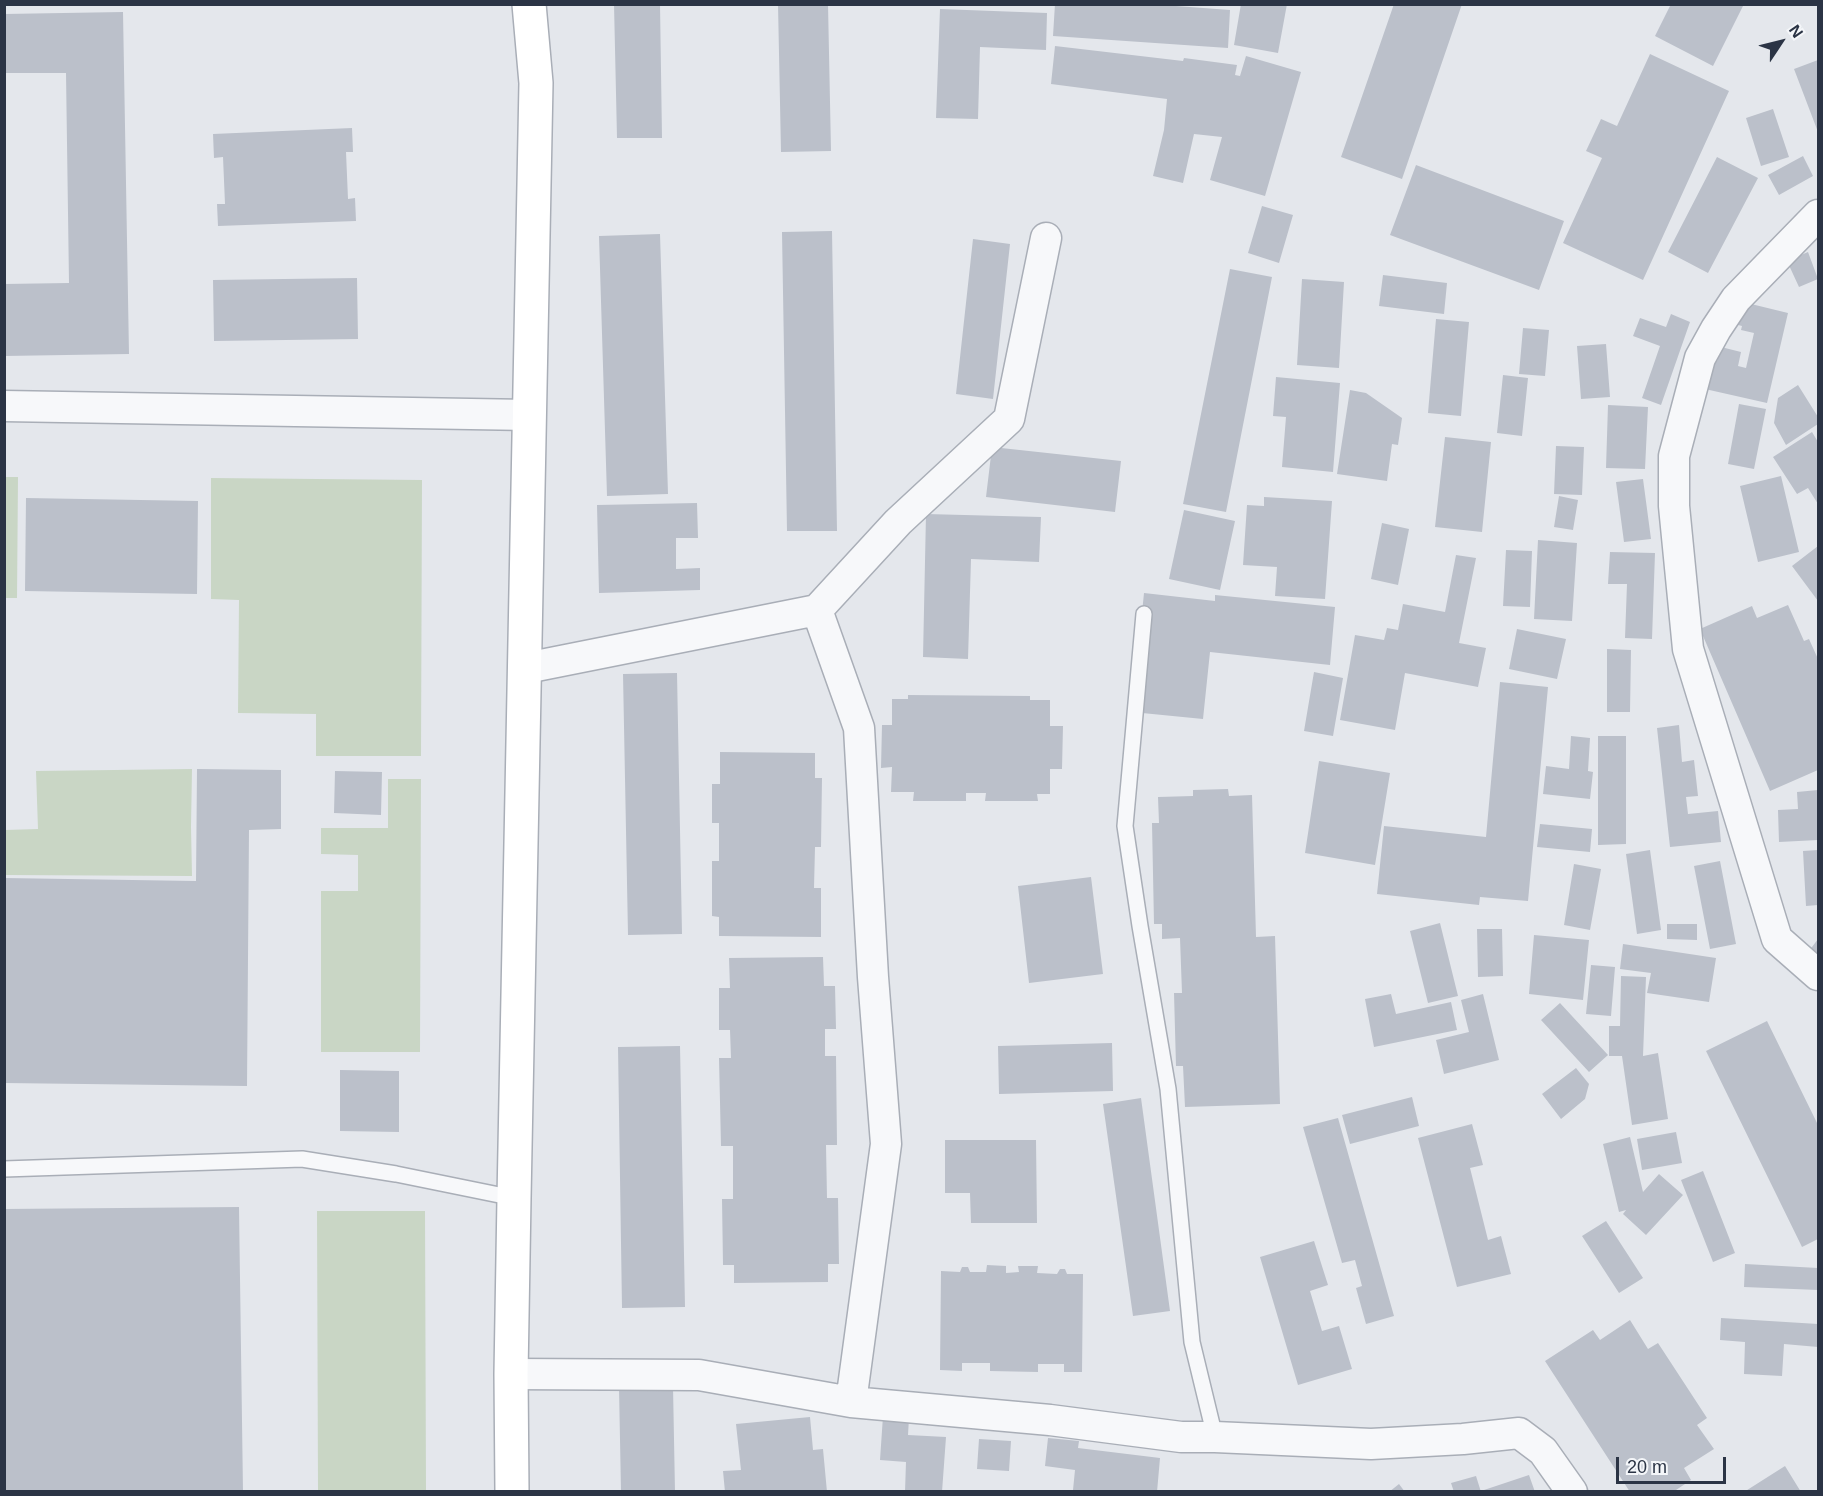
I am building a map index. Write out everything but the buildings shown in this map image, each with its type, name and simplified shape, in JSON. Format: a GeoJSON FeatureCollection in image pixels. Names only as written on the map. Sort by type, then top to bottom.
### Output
{"type":"FeatureCollection","features":[{"type":"Feature","properties":{"kind":"main road"},"geometry":{"type":"LineString","coordinates":[[512,1491],[514,1198],[536,83],[529,4]]}},
{"type":"Feature","properties":{"kind":"street"},"geometry":{"type":"LineString","coordinates":[[1818,214],[1736,299],[1700,358],[1674,456],[1674,506],[1688,649],[1777,939],[1818,975]]}},
{"type":"Feature","properties":{"kind":"street"},"geometry":{"type":"LineString","coordinates":[[525,668],[817,610],[898,522],[1009,419],[1046,238]]}},
{"type":"Feature","properties":{"kind":"street"},"geometry":{"type":"LineString","coordinates":[[4,406],[529,415]]}},
{"type":"Feature","properties":{"kind":"street"},"geometry":{"type":"LineString","coordinates":[[817,610],[859,728],[873,977],[886,1144],[851,1402]]}},
{"type":"Feature","properties":{"kind":"street"},"geometry":{"type":"LineString","coordinates":[[511,1374],[699,1375],[851,1402],[1050,1420],[1181,1437],[1371,1444],[1463,1439],[1519,1433],[1543,1452],[1572,1491]]}},
{"type":"Feature","properties":{"kind":"lane"},"geometry":{"type":"LineString","coordinates":[[1144,614],[1125,826],[1168,1089],[1192,1342],[1215,1437]]}},
{"type":"Feature","properties":{"kind":"lane"},"geometry":{"type":"LineString","coordinates":[[4,1169],[302,1159],[396,1174],[514,1198]]}},
{"type":"Feature","properties":{"kind":"green space"},"geometry":{"type":"Polygon","coordinates":[[[5,477],[18,477],[17,598],[5,598],[5,477]]]}},
{"type":"Feature","properties":{"kind":"green space"},"geometry":{"type":"Polygon","coordinates":[[[211,478],[422,480],[421,756],[316,756],[316,714],[238,713],[239,600],[211,599],[211,478]]]}},
{"type":"Feature","properties":{"kind":"green space"},"geometry":{"type":"Polygon","coordinates":[[[192,769],[192,876],[5,875],[5,830],[38,829],[36,771],[192,769]]]}},
{"type":"Feature","properties":{"kind":"green space"},"geometry":{"type":"Polygon","coordinates":[[[388,779],[421,779],[420,1052],[321,1052],[321,891],[358,891],[358,855],[321,854],[321,828],[388,828],[388,779]]]}},
{"type":"Feature","properties":{"kind":"green space"},"geometry":{"type":"Polygon","coordinates":[[[317,1211],[425,1211],[426,1491],[318,1491],[317,1211]]]}}]}
